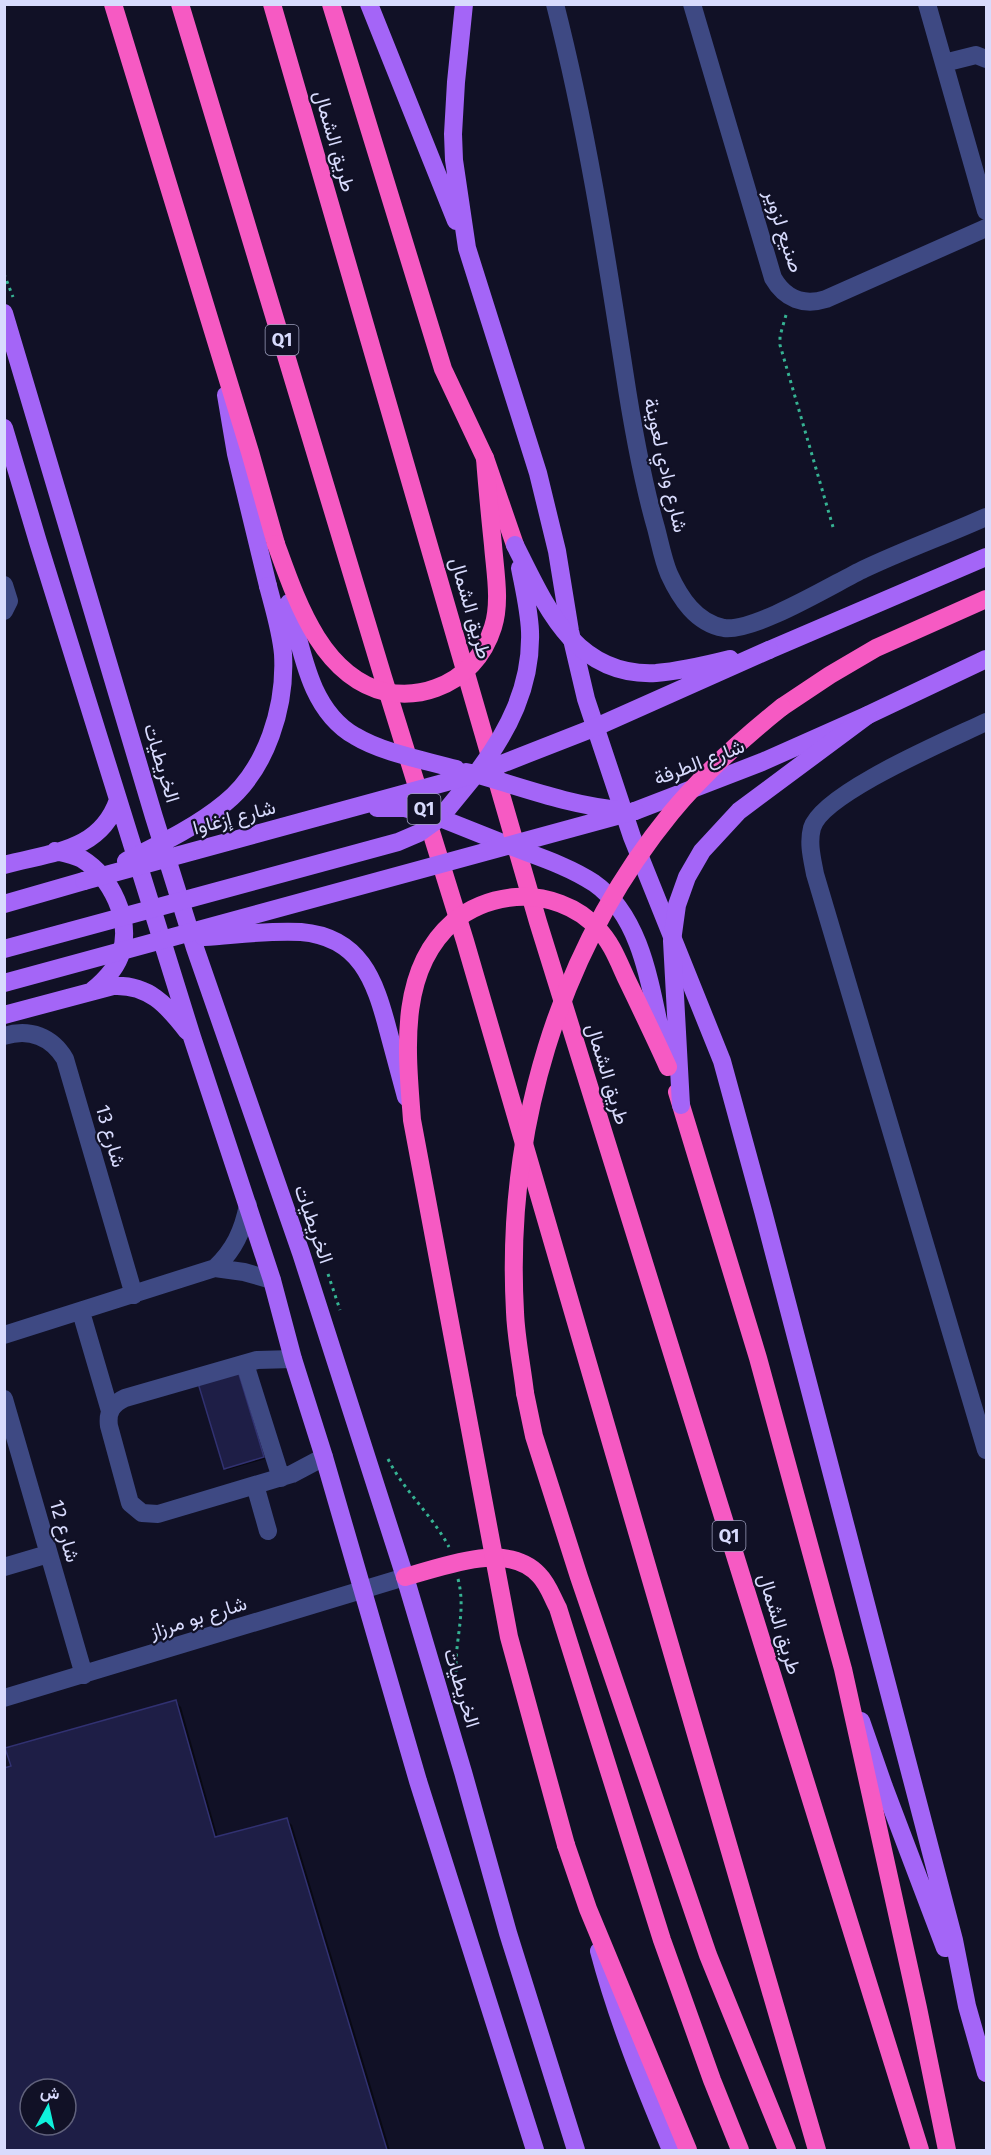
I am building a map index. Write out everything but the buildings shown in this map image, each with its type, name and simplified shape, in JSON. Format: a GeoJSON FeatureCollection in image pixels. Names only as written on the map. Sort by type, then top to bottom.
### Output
{"type":"FeatureCollection","features":[{"type":"Feature","properties":{"kind":"highway"},"geometry":{"type":"LineString","coordinates":[[113,4],[219,353],[243,453],[293,591],[310,626],[333,659],[347,672],[367,685],[395,693],[419,693],[443,686],[462,674],[475,661],[490,635],[495,618],[495,569],[485,458]]}},
{"type":"Feature","properties":{"kind":"highway","name":"Q1"},"geometry":{"type":"LineString","coordinates":[[180,4],[382,677],[468,952],[817,2151]]}},
{"type":"Feature","properties":{"kind":"highway","name":"طريق الشمال"},"geometry":{"type":"LineString","coordinates":[[272,4],[538,922],[920,2151]]}},
{"type":"Feature","properties":{"kind":"highway"},"geometry":{"type":"LineString","coordinates":[[331,4],[443,369],[485,458],[515,546]]}},
{"type":"Feature","properties":{"kind":"highway"},"geometry":{"type":"LineString","coordinates":[[787,2151],[708,1955],[579,1577],[534,1436],[525,1393],[515,1313],[514,1246],[518,1178],[528,1116],[543,1054],[579,962],[598,923],[630,869],[672,813],[708,772],[745,737],[782,707],[839,669],[912,631],[987,599]]}},
{"type":"Feature","properties":{"kind":"highway"},"geometry":{"type":"LineString","coordinates":[[688,2151],[588,1909],[566,1845],[509,1636],[491,1550],[412,1120],[408,1033],[419,971],[433,944],[450,925],[475,908],[497,900],[519,897],[542,898],[582,915],[599,929],[614,952],[668,1067],[758,1358],[843,1669],[918,2008],[947,2151]]}},
{"type":"Feature","properties":{"kind":"highway"},"geometry":{"type":"LineString","coordinates":[[405,1577],[479,1558],[494,1557],[519,1562],[531,1568],[548,1587],[558,1608],[662,1940],[740,2151]]}},
{"type":"Feature","properties":{"kind":"main road"},"geometry":{"type":"LineString","coordinates":[[369,4],[467,248],[538,473],[557,551],[570,631],[586,699],[632,837],[718,1052],[728,1083],[954,1940],[967,2006]]}},
{"type":"Feature","properties":{"kind":"main road"},"geometry":{"type":"LineString","coordinates":[[464,4],[453,134],[454,160],[467,248]]}},
{"type":"Feature","properties":{"kind":"main road","name":"الخريطيات"},"geometry":{"type":"LineString","coordinates":[[4,313],[195,948],[301,1253],[405,1577],[508,1933],[576,2151]]}},
{"type":"Feature","properties":{"kind":"main road"},"geometry":{"type":"LineString","coordinates":[[4,428],[192,1037],[272,1280],[293,1359],[324,1457],[418,1781],[535,2151]]}},
{"type":"Feature","properties":{"kind":"main road"},"geometry":{"type":"LineString","coordinates":[[84,881],[185,830],[225,804],[252,772],[272,732],[282,678],[281,643],[243,453]]}},
{"type":"Feature","properties":{"kind":"main road"},"geometry":{"type":"LineString","coordinates":[[276,544],[289,603],[308,671],[318,698],[340,726],[364,741],[384,749],[570,802],[592,807],[635,811]]}},
{"type":"Feature","properties":{"kind":"main road"},"geometry":{"type":"LineString","coordinates":[[515,546],[558,625],[577,645],[603,663],[630,671],[657,673],[769,650]]}},
{"type":"Feature","properties":{"kind":"main road"},"geometry":{"type":"LineString","coordinates":[[4,949],[398,842],[440,818],[495,749],[508,726],[527,672],[530,644],[529,618],[515,546]]}},
{"type":"Feature","properties":{"kind":"main road"},"geometry":{"type":"LineString","coordinates":[[476,774],[596,727],[987,557]]}},
{"type":"Feature","properties":{"kind":"main road","name":"شارع الطرفة"},"geometry":{"type":"LineString","coordinates":[[170,939],[635,811],[762,762],[987,659]]}},
{"type":"Feature","properties":{"kind":"main road"},"geometry":{"type":"LineString","coordinates":[[681,1105],[672,941],[677,905],[687,877],[706,846],[740,811],[868,715]]}},
{"type":"Feature","properties":{"kind":"main road","name":"شارع إزغاوا"},"geometry":{"type":"LineString","coordinates":[[4,904],[476,774]]}},
{"type":"Feature","properties":{"kind":"main road"},"geometry":{"type":"LineString","coordinates":[[4,865],[88,841],[99,833],[111,818],[118,800]]}},
{"type":"Feature","properties":{"kind":"main road"},"geometry":{"type":"LineString","coordinates":[[329,814],[388,806],[405,808],[440,818],[558,864],[584,877],[606,893],[621,913],[633,935],[644,964],[668,1067]]}},
{"type":"Feature","properties":{"kind":"main road"},"geometry":{"type":"LineString","coordinates":[[55,851],[81,859],[92,867],[111,889],[120,912],[124,939],[122,952],[115,966],[92,991]]}},
{"type":"Feature","properties":{"kind":"main road"},"geometry":{"type":"LineString","coordinates":[[4,983],[170,939],[301,932],[330,939],[346,948],[361,962],[375,985],[412,1120]]}},
{"type":"Feature","properties":{"kind":"main road"},"geometry":{"type":"LineString","coordinates":[[4,1015],[92,991],[127,985],[140,988],[158,1000],[192,1037]]}},
{"type":"Feature","properties":{"kind":"main road"},"geometry":{"type":"LineString","coordinates":[[843,1669],[884,1787],[967,2006],[987,2073]]}},
{"type":"Feature","properties":{"kind":"main road"},"geometry":{"type":"LineString","coordinates":[[588,1909],[607,1979],[654,2111],[671,2151]]}},
{"type":"Feature","properties":{"kind":"street","name":"شارع وادي لعوينة"},"geometry":{"type":"LineString","coordinates":[[555,4],[595,184],[627,396],[642,476],[669,573],[684,601],[693,612],[712,625],[737,628],[748,625],[765,619],[865,569],[987,517]]}},
{"type":"Feature","properties":{"kind":"street","name":"صنيع لزوير"},"geometry":{"type":"LineString","coordinates":[[692,4],[773,279],[784,293],[800,301],[826,299],[987,228]]}},
{"type":"Feature","properties":{"kind":"street"},"geometry":{"type":"LineString","coordinates":[[927,4],[987,211]]}},
{"type":"Feature","properties":{"kind":"street"},"geometry":{"type":"LineString","coordinates":[[944,63],[976,55],[987,59]]}},
{"type":"Feature","properties":{"kind":"street"},"geometry":{"type":"LineString","coordinates":[[4,585],[9,601],[4,611]]}},
{"type":"Feature","properties":{"kind":"street"},"geometry":{"type":"LineString","coordinates":[[987,722],[894,766],[848,793],[824,810],[812,826],[810,845],[815,873],[987,1450]]}},
{"type":"Feature","properties":{"kind":"street","name":"شارع 13"},"geometry":{"type":"LineString","coordinates":[[4,1036],[23,1032],[40,1036],[54,1045],[65,1059],[134,1294]]}},
{"type":"Feature","properties":{"kind":"street"},"geometry":{"type":"LineString","coordinates":[[215,1268],[238,1240],[245,1223],[248,1205]]}},
{"type":"Feature","properties":{"kind":"street"},"geometry":{"type":"LineString","coordinates":[[4,1335],[215,1268],[244,1272],[272,1280]]}},
{"type":"Feature","properties":{"kind":"street"},"geometry":{"type":"LineString","coordinates":[[81,1312],[110,1411],[109,1426],[130,1503],[142,1513],[158,1514],[281,1478],[324,1457]]}},
{"type":"Feature","properties":{"kind":"street"},"geometry":{"type":"LineString","coordinates":[[110,1411],[114,1405],[125,1398],[245,1364],[269,1359],[293,1359]]}},
{"type":"Feature","properties":{"kind":"street"},"geometry":{"type":"LineString","coordinates":[[245,1364],[281,1478]]}},
{"type":"Feature","properties":{"kind":"street","name":"شارع 12"},"geometry":{"type":"LineString","coordinates":[[4,1399],[84,1675]]}},
{"type":"Feature","properties":{"kind":"street"},"geometry":{"type":"LineString","coordinates":[[255,1485],[268,1531]]}},
{"type":"Feature","properties":{"kind":"street"},"geometry":{"type":"LineString","coordinates":[[4,1567],[48,1554]]}},
{"type":"Feature","properties":{"kind":"street","name":"شارع بو مرزاز"},"geometry":{"type":"LineString","coordinates":[[4,1698],[405,1577]]}},
{"type":"Feature","properties":{"kind":"path"},"geometry":{"type":"LineString","coordinates":[[800,301],[786,315],[780,345],[833,527]]}}]}
